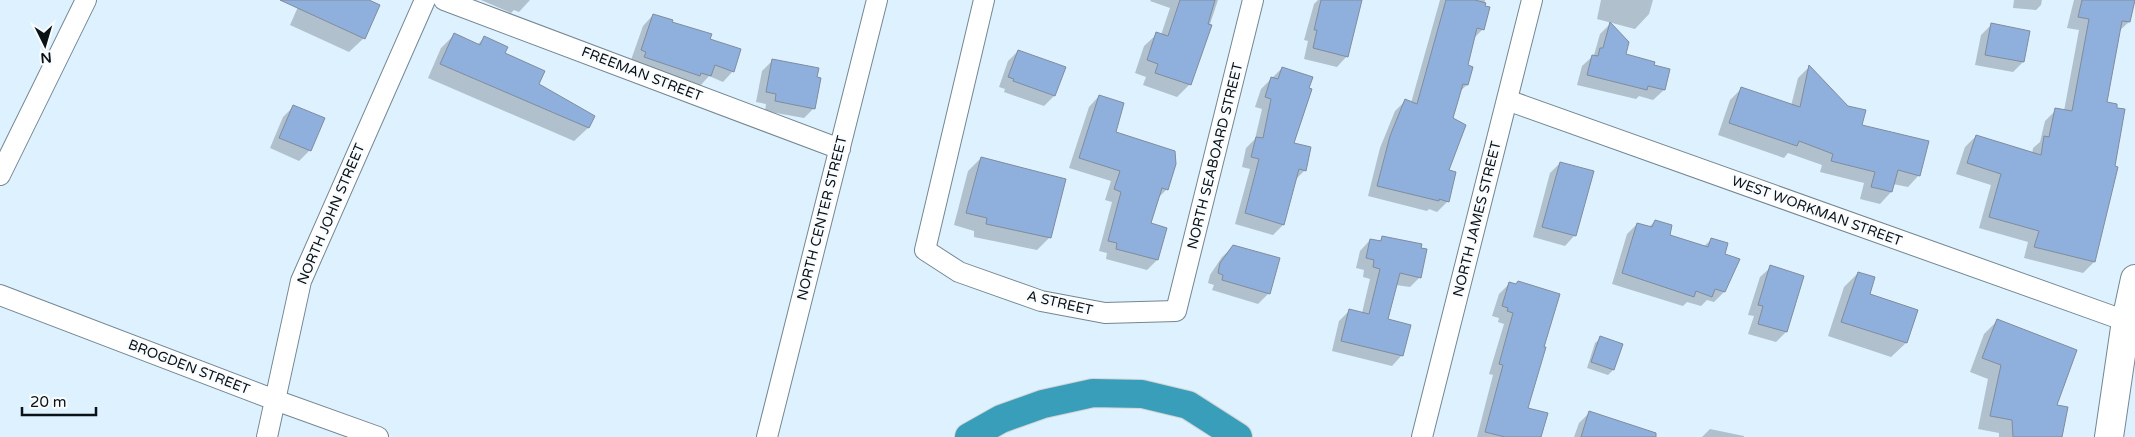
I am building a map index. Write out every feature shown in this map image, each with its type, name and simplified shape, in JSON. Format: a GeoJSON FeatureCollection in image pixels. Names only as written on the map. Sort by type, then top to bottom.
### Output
{"type":"FeatureCollection","features":[{"type":"Feature","properties":{"kind":"highway"},"geometry":{"type":"LineString","coordinates":[[969,437],[1001,419],[1043,404],[1093,393],[1142,394],[1188,405],[1238,437]]}},
{"type":"Feature","properties":{"kind":"main road"},"geometry":{"type":"LineString","coordinates":[[2109,437],[2126,321],[2135,279]]}},
{"type":"Feature","properties":{"kind":"street"},"geometry":{"type":"LineString","coordinates":[[0,175],[86,0]]}},
{"type":"Feature","properties":{"kind":"street","name":"NORTH JOHN STREET"},"geometry":{"type":"LineString","coordinates":[[267,437],[301,282],[424,0]]}},
{"type":"Feature","properties":{"kind":"street","name":"FREEMAN STREET"},"geometry":{"type":"LineString","coordinates":[[444,0],[840,148]]}},
{"type":"Feature","properties":{"kind":"street","name":"NORTH CENTER STREET"},"geometry":{"type":"LineString","coordinates":[[767,437],[877,0]]}},
{"type":"Feature","properties":{"kind":"street","name":"A STREET"},"geometry":{"type":"LineString","coordinates":[[984,0],[925,250],[958,272],[1041,301],[1106,313],[1176,311]]}},
{"type":"Feature","properties":{"kind":"street","name":"NORTH SEABOARD STREET"},"geometry":{"type":"LineString","coordinates":[[1176,311],[1253,0]]}},
{"type":"Feature","properties":{"kind":"street","name":"NORTH JAMES STREET"},"geometry":{"type":"LineString","coordinates":[[1422,437],[1532,0]]}},
{"type":"Feature","properties":{"kind":"street","name":"WEST WORKMAN STREET"},"geometry":{"type":"LineString","coordinates":[[1507,100],[2126,321]]}},
{"type":"Feature","properties":{"kind":"street","name":"BROGDEN STREET"},"geometry":{"type":"LineString","coordinates":[[0,296],[378,437]]}},
{"type":"Feature","properties":{"kind":"building"},"geometry":{"type":"Polygon","coordinates":[[[280,0],[369,0],[380,5],[365,39],[280,0]]]}},
{"type":"Feature","properties":{"kind":"building"},"geometry":{"type":"Polygon","coordinates":[[[1180,0],[1215,0],[1208,24],[1212,25],[1191,85],[1155,73],[1158,64],[1147,60],[1156,32],[1168,36],[1180,0]]]}},
{"type":"Feature","properties":{"kind":"building"},"geometry":{"type":"Polygon","coordinates":[[[1321,0],[1362,0],[1348,57],[1313,48],[1317,30],[1314,30],[1321,0]]]}},
{"type":"Feature","properties":{"kind":"building"},"geometry":{"type":"Polygon","coordinates":[[[1446,0],[1475,0],[1486,3],[1485,6],[1490,7],[1484,30],[1477,28],[1468,65],[1473,67],[1468,85],[1463,84],[1453,118],[1466,125],[1449,170],[1456,172],[1449,202],[1377,186],[1390,136],[1405,99],[1417,104],[1446,0]]]}},
{"type":"Feature","properties":{"kind":"building"},"geometry":{"type":"Polygon","coordinates":[[[2082,0],[2135,0],[2130,22],[2122,21],[2107,102],[2117,104],[2117,108],[2125,109],[2115,166],[2118,167],[2095,262],[2034,247],[2039,231],[1989,217],[2001,174],[1967,163],[1976,135],[2041,155],[2044,136],[2049,137],[2055,108],[2072,111],[2089,19],[2078,17],[2082,0]]]}},
{"type":"Feature","properties":{"kind":"building"},"geometry":{"type":"Polygon","coordinates":[[[653,14],[712,34],[710,39],[741,49],[734,72],[715,65],[711,76],[701,73],[700,76],[644,57],[646,52],[641,50],[653,14]]]}},
{"type":"Feature","properties":{"kind":"building"},"geometry":{"type":"Polygon","coordinates":[[[1610,22],[1629,42],[1626,54],[1655,62],[1654,65],[1670,69],[1665,90],[1648,86],[1647,90],[1587,75],[1592,55],[1598,56],[1600,48],[1603,48],[1610,22]]]}},
{"type":"Feature","properties":{"kind":"building"},"geometry":{"type":"Polygon","coordinates":[[[1991,23],[2030,31],[2024,62],[1985,55],[1991,23]]]}},
{"type":"Feature","properties":{"kind":"building"},"geometry":{"type":"Polygon","coordinates":[[[454,33],[480,45],[484,36],[508,47],[505,53],[545,71],[539,84],[595,116],[589,128],[440,64],[454,33]]]}},
{"type":"Feature","properties":{"kind":"building"},"geometry":{"type":"Polygon","coordinates":[[[1018,50],[1066,67],[1055,96],[1013,81],[1014,79],[1008,77],[1018,50]]]}},
{"type":"Feature","properties":{"kind":"building"},"geometry":{"type":"Polygon","coordinates":[[[772,59],[819,68],[817,77],[821,78],[815,109],[775,101],[776,94],[766,92],[772,59]]]}},
{"type":"Feature","properties":{"kind":"building"},"geometry":{"type":"Polygon","coordinates":[[[1809,65],[1848,106],[1866,110],[1862,125],[1929,141],[1920,176],[1898,170],[1892,192],[1871,187],[1875,172],[1831,161],[1833,154],[1799,141],[1797,146],[1729,123],[1741,87],[1800,107],[1809,65]]]}},
{"type":"Feature","properties":{"kind":"building"},"geometry":{"type":"Polygon","coordinates":[[[1282,67],[1313,77],[1309,88],[1312,89],[1294,143],[1311,147],[1306,171],[1299,169],[1284,225],[1245,213],[1259,159],[1251,157],[1256,137],[1263,138],[1271,99],[1265,97],[1271,77],[1278,79],[1282,67]]]}},
{"type":"Feature","properties":{"kind":"building"},"geometry":{"type":"Polygon","coordinates":[[[1099,95],[1124,103],[1116,132],[1175,151],[1176,164],[1168,190],[1162,188],[1151,223],[1167,228],[1158,260],[1116,249],[1117,243],[1108,241],[1121,192],[1114,189],[1120,171],[1079,158],[1099,95]]]}},
{"type":"Feature","properties":{"kind":"building"},"geometry":{"type":"Polygon","coordinates":[[[293,105],[325,118],[311,151],[279,138],[293,105]]]}},
{"type":"Feature","properties":{"kind":"building"},"geometry":{"type":"Polygon","coordinates":[[[981,157],[1066,179],[1051,238],[986,224],[987,218],[966,213],[981,157]]]}},
{"type":"Feature","properties":{"kind":"building"},"geometry":{"type":"Polygon","coordinates":[[[1560,162],[1594,171],[1576,236],[1542,227],[1560,162]]]}},
{"type":"Feature","properties":{"kind":"building"},"geometry":{"type":"Polygon","coordinates":[[[1655,220],[1672,225],[1670,235],[1708,247],[1711,238],[1728,243],[1725,254],[1740,259],[1725,292],[1715,289],[1712,297],[1696,291],[1694,297],[1622,273],[1637,223],[1652,227],[1655,220]]]}},
{"type":"Feature","properties":{"kind":"building"},"geometry":{"type":"Polygon","coordinates":[[[1382,236],[1422,244],[1421,248],[1427,249],[1421,278],[1400,273],[1388,319],[1411,325],[1403,356],[1341,341],[1349,309],[1369,314],[1380,269],[1373,267],[1374,260],[1366,258],[1370,239],[1381,241],[1382,236]]]}},
{"type":"Feature","properties":{"kind":"building"},"geometry":{"type":"Polygon","coordinates":[[[1233,245],[1280,258],[1270,294],[1222,280],[1223,275],[1218,273],[1220,263],[1233,245]]]}},
{"type":"Feature","properties":{"kind":"building"},"geometry":{"type":"Polygon","coordinates":[[[1770,265],[1804,276],[1787,332],[1758,324],[1763,306],[1758,305],[1770,265]]]}},
{"type":"Feature","properties":{"kind":"building"},"geometry":{"type":"Polygon","coordinates":[[[1858,272],[1875,277],[1870,294],[1918,310],[1907,343],[1841,322],[1858,272]]]}},
{"type":"Feature","properties":{"kind":"building"},"geometry":{"type":"Polygon","coordinates":[[[1518,281],[1560,294],[1528,408],[1548,413],[1541,437],[1505,437],[1485,432],[1503,365],[1499,364],[1513,313],[1507,311],[1508,308],[1502,306],[1509,282],[1516,284],[1518,281]]]}},
{"type":"Feature","properties":{"kind":"building"},"geometry":{"type":"Polygon","coordinates":[[[1997,319],[2077,350],[2057,405],[2068,407],[2062,437],[2013,437],[2012,420],[1990,416],[2001,365],[1982,358],[1997,319]]]}},
{"type":"Feature","properties":{"kind":"building"},"geometry":{"type":"Polygon","coordinates":[[[1600,336],[1623,344],[1614,370],[1591,362],[1600,336]]]}},
{"type":"Feature","properties":{"kind":"building"},"geometry":{"type":"Polygon","coordinates":[[[1589,411],[1656,433],[1656,437],[1581,437],[1589,411]]]}}]}
